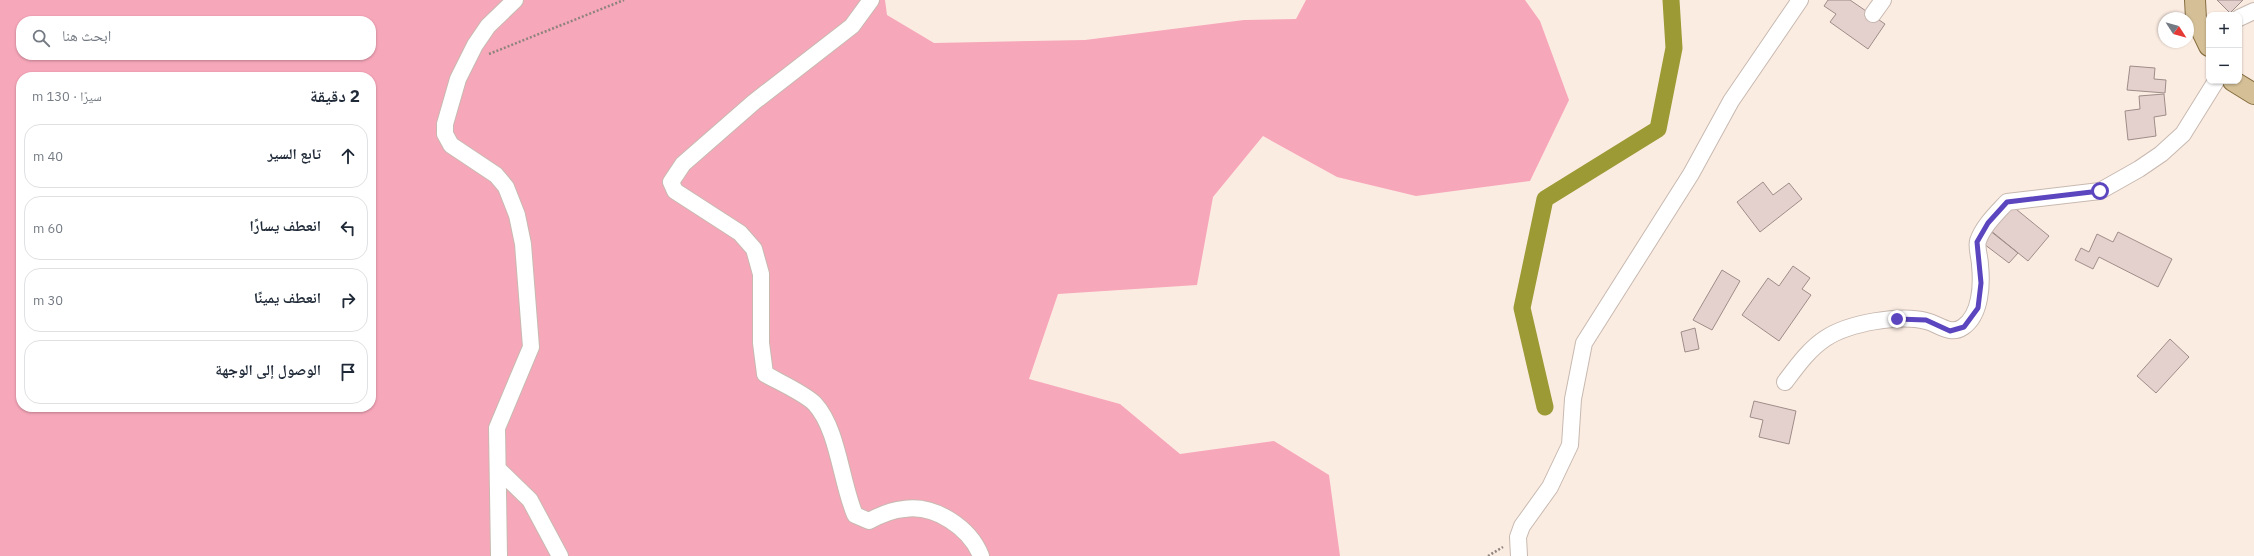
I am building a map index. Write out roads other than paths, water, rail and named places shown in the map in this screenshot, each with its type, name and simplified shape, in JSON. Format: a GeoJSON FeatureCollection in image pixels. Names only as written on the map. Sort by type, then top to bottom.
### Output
{"type":"FeatureCollection","features":[{"type":"Feature","properties":{"kind":"main road"},"geometry":{"type":"LineString","coordinates":[[2195,0],[2196,19],[2206,37]]}},
{"type":"Feature","properties":{"kind":"main road"},"geometry":{"type":"LineString","coordinates":[[2238,84],[2254,94]]}},
{"type":"Feature","properties":{"kind":"street"},"geometry":{"type":"LineString","coordinates":[[499,556],[497,428],[531,347],[523,244],[518,215],[506,187],[496,175],[451,144],[445,134],[445,124],[458,79],[475,45],[488,26],[515,0]]}},
{"type":"Feature","properties":{"kind":"street"},"geometry":{"type":"LineString","coordinates":[[872,0],[852,26],[754,102],[683,164],[671,182],[675,191],[740,233],[754,250],[762,274],[761,343],[765,374],[814,402],[827,421],[849,500],[855,515],[869,521],[885,513],[905,508],[929,512],[950,520],[964,530],[981,556]]}},
{"type":"Feature","properties":{"kind":"street"},"geometry":{"type":"LineString","coordinates":[[1520,556],[1518,537],[1522,526],[1550,487],[1570,445],[1573,399],[1584,343],[1691,174],[1731,101],[1800,0]]}},
{"type":"Feature","properties":{"kind":"street"},"geometry":{"type":"LineString","coordinates":[[1873,14],[1883,0]]}},
{"type":"Feature","properties":{"kind":"street"},"geometry":{"type":"LineString","coordinates":[[2242,17],[2254,11]]}},
{"type":"Feature","properties":{"kind":"street"},"geometry":{"type":"LineString","coordinates":[[1785,382],[1805,356],[1826,338],[1844,329],[1897,319],[1926,320],[1950,331],[1964,327],[1978,308],[1981,283],[1977,242],[1988,223],[2007,202],[2100,191],[2161,154],[2183,134],[2214,84]]}},
{"type":"Feature","properties":{"kind":"street"},"geometry":{"type":"LineString","coordinates":[[498,468],[530,500],[560,556]]}},
{"type":"Feature","properties":{"kind":"waterway"},"geometry":{"type":"LineString","coordinates":[[1545,407],[1522,308],[1545,199],[1658,129],[1674,48],[1671,0]]}}]}
